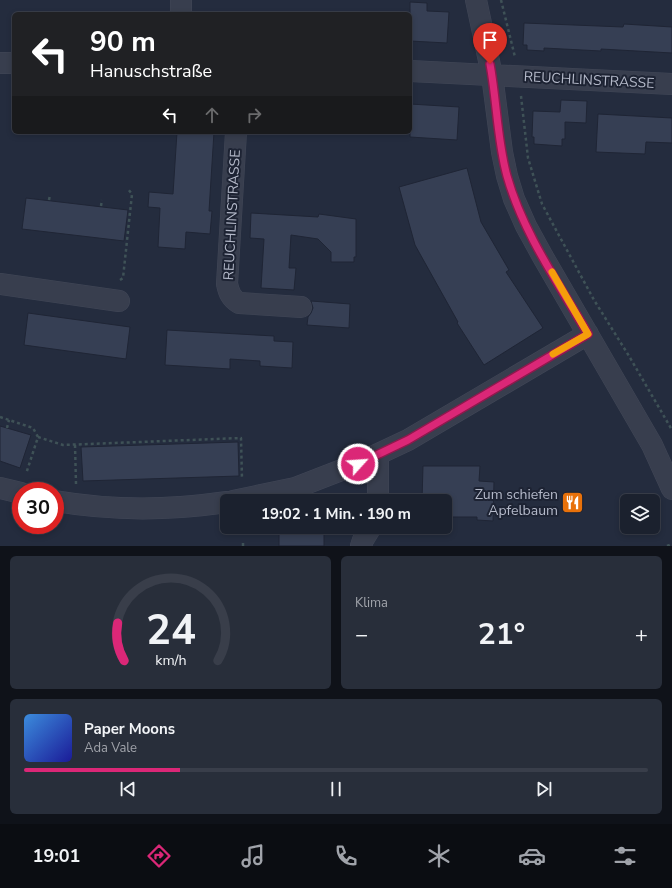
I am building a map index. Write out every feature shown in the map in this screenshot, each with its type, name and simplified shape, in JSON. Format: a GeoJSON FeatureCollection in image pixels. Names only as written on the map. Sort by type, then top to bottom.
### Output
{"type":"FeatureCollection","features":[{"type":"Feature","properties":{"kind":"street"},"geometry":{"type":"LineString","coordinates":[[181,0],[181,12]]}},
{"type":"Feature","properties":{"kind":"street"},"geometry":{"type":"LineString","coordinates":[[476,0],[492,75],[502,152],[514,199],[526,226],[543,257],[652,445],[672,489]]}},
{"type":"Feature","properties":{"kind":"street"},"geometry":{"type":"LineString","coordinates":[[0,63],[12,63]]}},
{"type":"Feature","properties":{"kind":"street","name":"REUCHLINSTRASSE"},"geometry":{"type":"LineString","coordinates":[[412,71],[672,84]]}},
{"type":"Feature","properties":{"kind":"street","name":"REUCHLINSTRASSE"},"geometry":{"type":"LineString","coordinates":[[236,134],[227,284],[228,291],[232,299],[239,303],[301,308]]}},
{"type":"Feature","properties":{"kind":"street"},"geometry":{"type":"LineString","coordinates":[[0,284],[119,291]]}},
{"type":"Feature","properties":{"kind":"street"},"geometry":{"type":"LineString","coordinates":[[266,494],[295,488],[358,464],[408,440],[588,334]]}},
{"type":"Feature","properties":{"kind":"street"},"geometry":{"type":"LineString","coordinates":[[378,454],[378,494]]}},
{"type":"Feature","properties":{"kind":"street"},"geometry":{"type":"LineString","coordinates":[[0,488],[12,486]]}},
{"type":"Feature","properties":{"kind":"street"},"geometry":{"type":"LineString","coordinates":[[64,502],[138,509],[182,508],[220,503]]}},
{"type":"Feature","properties":{"kind":"street"},"geometry":{"type":"LineString","coordinates":[[361,546],[367,534]]}},
{"type":"Feature","properties":{"kind":"path"},"geometry":{"type":"LineString","coordinates":[[500,0],[514,52]]}},
{"type":"Feature","properties":{"kind":"path"},"geometry":{"type":"LineString","coordinates":[[521,93],[528,158],[542,204],[591,294],[672,430]]}},
{"type":"Feature","properties":{"kind":"path"},"geometry":{"type":"LineString","coordinates":[[119,291],[123,278],[132,194],[128,189]]}},
{"type":"Feature","properties":{"kind":"path"},"geometry":{"type":"LineString","coordinates":[[49,200],[50,195]]}},
{"type":"Feature","properties":{"kind":"path"},"geometry":{"type":"LineString","coordinates":[[101,206],[102,200]]}},
{"type":"Feature","properties":{"kind":"path"},"geometry":{"type":"LineString","coordinates":[[0,417],[33,428],[38,437],[63,445],[212,441],[241,438],[242,482]]}},
{"type":"Feature","properties":{"kind":"path"},"geometry":{"type":"LineString","coordinates":[[7,428],[9,420]]}},
{"type":"Feature","properties":{"kind":"path"},"geometry":{"type":"LineString","coordinates":[[24,482],[38,437]]}},
{"type":"Feature","properties":{"kind":"path"},"geometry":{"type":"LineString","coordinates":[[75,445],[76,488]]}},
{"type":"Feature","properties":{"kind":"path"},"geometry":{"type":"LineString","coordinates":[[667,546],[671,545]]}},
{"type":"Feature","properties":{"kind":"building"},"geometry":{"type":"Polygon","coordinates":[[[410,2],[427,3],[427,11],[449,12],[447,43],[412,41],[412,12],[410,12],[410,2]]]}},
{"type":"Feature","properties":{"kind":"building"},"geometry":{"type":"Polygon","coordinates":[[[524,23],[623,27],[624,24],[672,27],[672,53],[601,49],[601,51],[544,48],[544,51],[527,50],[527,45],[523,45],[524,23]]]}},
{"type":"Feature","properties":{"kind":"building"},"geometry":{"type":"Polygon","coordinates":[[[561,100],[587,101],[586,123],[565,122],[565,139],[562,139],[562,146],[534,144],[534,137],[532,137],[533,111],[560,112],[561,100]]]}},
{"type":"Feature","properties":{"kind":"building"},"geometry":{"type":"Polygon","coordinates":[[[412,104],[459,107],[457,140],[410,137],[410,134],[412,134],[412,104]]]}},
{"type":"Feature","properties":{"kind":"building"},"geometry":{"type":"Polygon","coordinates":[[[598,114],[672,118],[672,143],[646,142],[645,154],[596,152],[598,114]]]}},
{"type":"Feature","properties":{"kind":"building"},"geometry":{"type":"Polygon","coordinates":[[[177,134],[214,134],[209,211],[212,211],[210,234],[186,232],[185,249],[158,247],[160,208],[148,207],[149,192],[173,194],[177,134]]]}},
{"type":"Feature","properties":{"kind":"building"},"geometry":{"type":"Polygon","coordinates":[[[467,168],[481,222],[509,270],[506,272],[543,328],[484,365],[457,323],[458,322],[415,245],[399,187],[467,168]]]}},
{"type":"Feature","properties":{"kind":"building"},"geometry":{"type":"Polygon","coordinates":[[[26,198],[128,210],[124,241],[22,229],[26,198]]]}},
{"type":"Feature","properties":{"kind":"building"},"geometry":{"type":"Polygon","coordinates":[[[251,213],[318,217],[319,214],[356,219],[356,257],[354,257],[354,262],[331,262],[331,252],[318,239],[291,235],[289,268],[296,268],[294,290],[261,288],[264,239],[250,238],[251,213]]]}},
{"type":"Feature","properties":{"kind":"building"},"geometry":{"type":"Polygon","coordinates":[[[311,301],[350,304],[349,328],[307,325],[308,317],[313,308],[311,301]]]}},
{"type":"Feature","properties":{"kind":"building"},"geometry":{"type":"Polygon","coordinates":[[[28,313],[130,327],[126,359],[24,345],[28,313]]]}},
{"type":"Feature","properties":{"kind":"building"},"geometry":{"type":"Polygon","coordinates":[[[167,330],[274,336],[274,341],[293,342],[292,368],[260,366],[260,361],[230,359],[230,369],[165,365],[167,330]]]}},
{"type":"Feature","properties":{"kind":"building"},"geometry":{"type":"Polygon","coordinates":[[[0,426],[31,435],[20,468],[0,461],[0,426]]]}},
{"type":"Feature","properties":{"kind":"building"},"geometry":{"type":"Polygon","coordinates":[[[238,442],[239,476],[83,481],[81,447],[238,442]]]}},
{"type":"Feature","properties":{"kind":"building"},"geometry":{"type":"Polygon","coordinates":[[[423,466],[480,466],[479,481],[494,482],[493,521],[477,520],[477,517],[452,517],[452,494],[422,494],[423,466]]]}},
{"type":"Feature","properties":{"kind":"building"},"geometry":{"type":"Polygon","coordinates":[[[279,534],[324,534],[324,546],[279,546],[279,534]]]}},
{"type":"Feature","properties":{"kind":"slow traffic"},"geometry":{"type":"LineString","coordinates":[[552,272],[588,334],[553,354]]}},
{"type":"Feature","properties":{"kind":"place","name":"Zum schiefen Apfelbaum"},"geometry":{"type":"Point","coordinates":[573,502]}},
{"type":"Feature","properties":{"kind":"route"},"geometry":{"type":"LineString","coordinates":[[358,464],[408,440],[588,334],[526,226],[514,199],[502,152],[490,64]]}}]}
